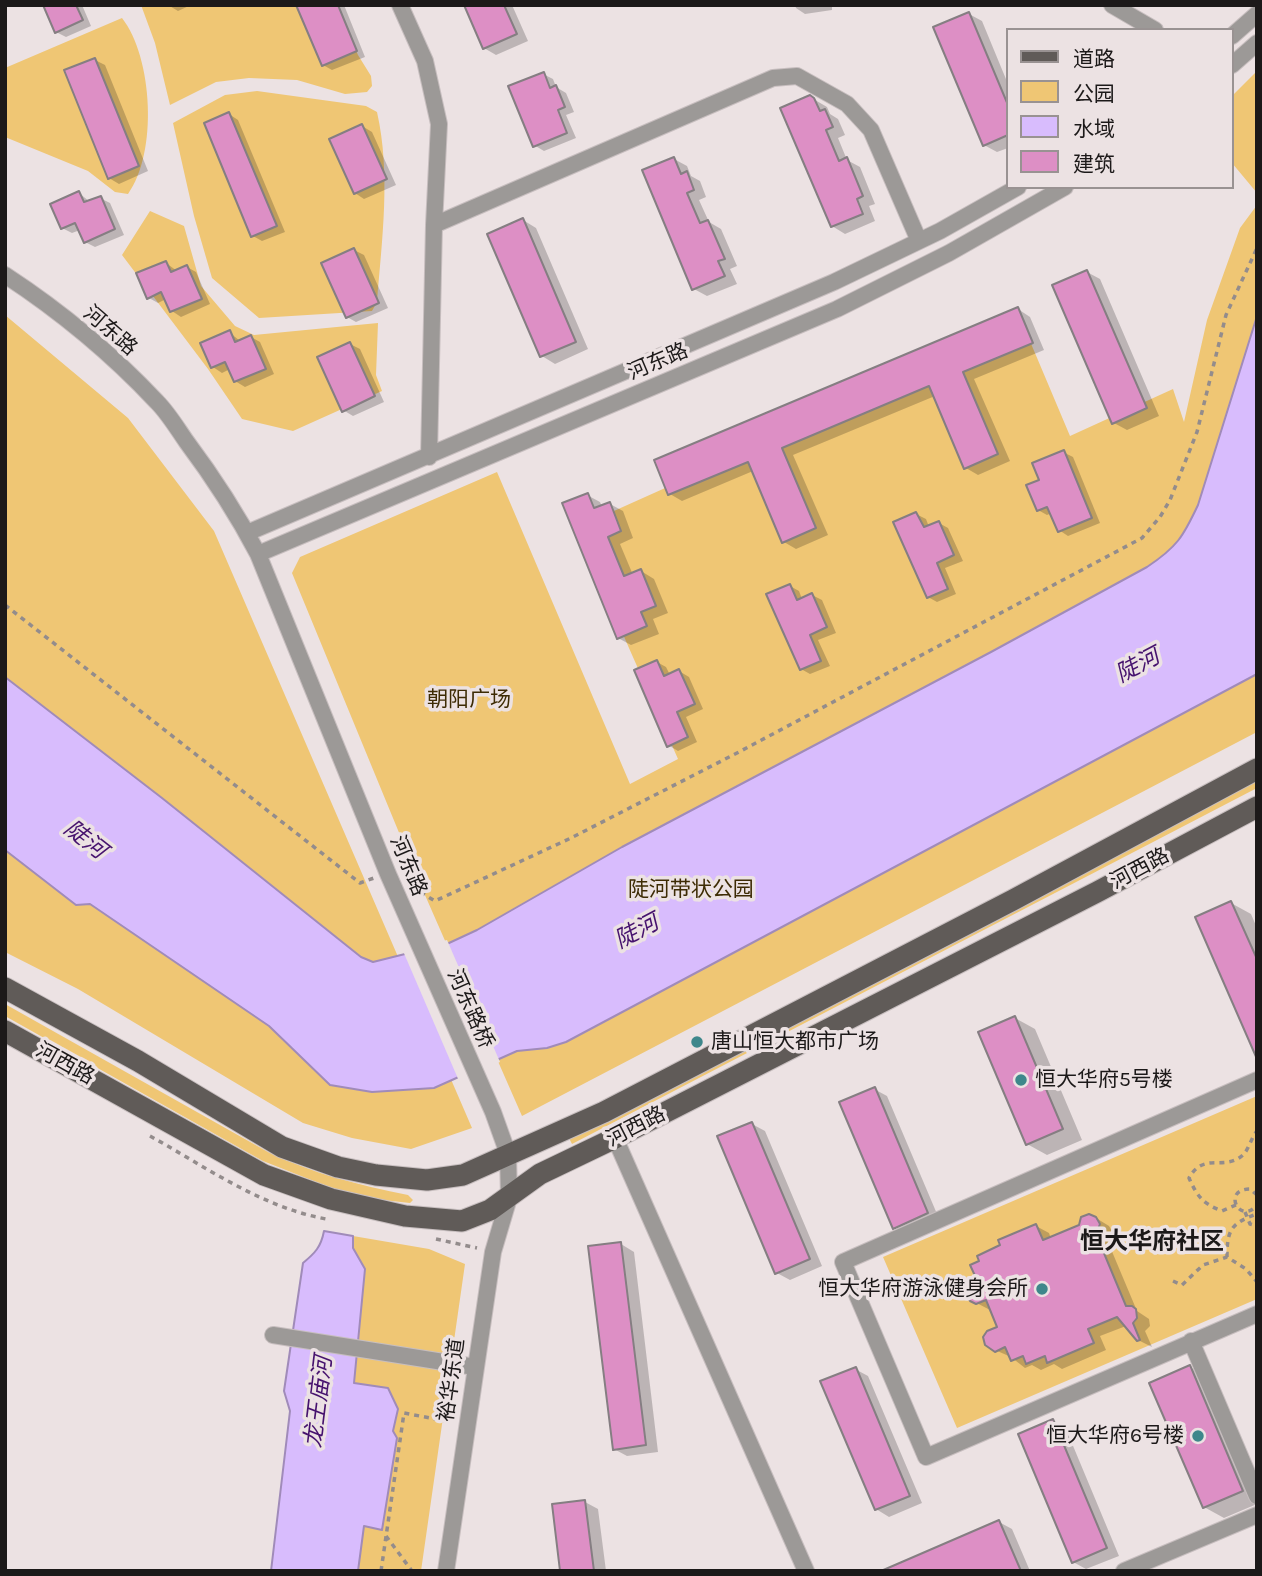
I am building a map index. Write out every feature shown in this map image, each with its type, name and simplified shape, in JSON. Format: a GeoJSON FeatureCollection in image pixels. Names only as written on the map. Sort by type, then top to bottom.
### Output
{"type":"FeatureCollection","features":[{"type":"Feature","properties":{"kind":"main road","name":"河西路"},"geometry":{"type":"LineString","coordinates":[[5,988],[282,1147],[338,1167],[376,1175],[427,1180],[464,1175],[616,1105],[1013,900],[1257,769]]}},
{"type":"Feature","properties":{"kind":"main road","name":"河西路"},"geometry":{"type":"LineString","coordinates":[[5,1031],[264,1175],[331,1199],[393,1213],[462,1221],[490,1210],[540,1174],[1085,898],[1257,807]]}},
{"type":"Feature","properties":{"kind":"street"},"geometry":{"type":"LineString","coordinates":[[400,5],[425,61],[439,124],[429,457]]}},
{"type":"Feature","properties":{"kind":"street"},"geometry":{"type":"LineString","coordinates":[[1112,5],[1152,28]]}},
{"type":"Feature","properties":{"kind":"street"},"geometry":{"type":"LineString","coordinates":[[1234,34],[1257,14]]}},
{"type":"Feature","properties":{"kind":"street"},"geometry":{"type":"LineString","coordinates":[[1234,63],[1257,43]]}},
{"type":"Feature","properties":{"kind":"street"},"geometry":{"type":"LineString","coordinates":[[434,225],[773,78],[797,76],[847,104],[871,130],[919,241]]}},
{"type":"Feature","properties":{"kind":"street","name":"河东路"},"geometry":{"type":"LineString","coordinates":[[247,533],[834,282],[919,241],[1015,189]]}},
{"type":"Feature","properties":{"kind":"street","name":"河东路"},"geometry":{"type":"LineString","coordinates":[[258,554],[837,309],[949,253],[1061,189]]}},
{"type":"Feature","properties":{"kind":"street","name":"河东路"},"geometry":{"type":"LineString","coordinates":[[5,275],[38,297],[96,344],[159,403],[215,480],[258,554],[409,923]]}},
{"type":"Feature","properties":{"kind":"street","name":"河东路桥"},"geometry":{"type":"LineString","coordinates":[[409,923],[493,1112],[508,1154]]}},
{"type":"Feature","properties":{"kind":"street"},"geometry":{"type":"LineString","coordinates":[[1257,1080],[843,1262],[926,1457],[1257,1314]]}},
{"type":"Feature","properties":{"kind":"street"},"geometry":{"type":"LineString","coordinates":[[615,1138],[806,1571]]}},
{"type":"Feature","properties":{"kind":"street","name":"裕华东道"},"geometry":{"type":"LineString","coordinates":[[446,1571],[493,1252],[509,1198],[508,1154]]}},
{"type":"Feature","properties":{"kind":"street"},"geometry":{"type":"LineString","coordinates":[[273,1335],[475,1367]]}},
{"type":"Feature","properties":{"kind":"street"},"geometry":{"type":"LineString","coordinates":[[1191,1341],[1257,1496]]}},
{"type":"Feature","properties":{"kind":"street"},"geometry":{"type":"LineString","coordinates":[[1124,1571],[1257,1515]]}},
{"type":"Feature","properties":{"kind":"path"},"geometry":{"type":"LineString","coordinates":[[5,606],[360,883],[388,874],[435,901],[571,838],[725,759],[1142,538],[1170,500],[1197,432],[1226,316],[1257,248]]}},
{"type":"Feature","properties":{"kind":"path"},"geometry":{"type":"LineString","coordinates":[[1236,1205],[1222,1211],[1209,1206],[1197,1198],[1189,1178],[1195,1167],[1206,1162],[1220,1163],[1240,1157],[1257,1131]]}},
{"type":"Feature","properties":{"kind":"path"},"geometry":{"type":"LineString","coordinates":[[1236,1205],[1236,1194],[1242,1189],[1250,1189],[1257,1195]]}},
{"type":"Feature","properties":{"kind":"path"},"geometry":{"type":"LineString","coordinates":[[1236,1205],[1245,1212],[1250,1224],[1257,1226]]}},
{"type":"Feature","properties":{"kind":"path"},"geometry":{"type":"LineString","coordinates":[[1227,1257],[1227,1237],[1233,1226],[1242,1219],[1257,1215],[1255,1207],[1245,1212]]}},
{"type":"Feature","properties":{"kind":"path"},"geometry":{"type":"LineString","coordinates":[[1173,1281],[1182,1285],[1203,1265],[1227,1257]]}},
{"type":"Feature","properties":{"kind":"path"},"geometry":{"type":"LineString","coordinates":[[1227,1257],[1246,1269],[1257,1282]]}},
{"type":"Feature","properties":{"kind":"path"},"geometry":{"type":"LineString","coordinates":[[381,1571],[404,1413],[452,1422]]}},
{"type":"Feature","properties":{"kind":"path"},"geometry":{"type":"LineString","coordinates":[[386,1536],[412,1571]]}},
{"type":"Feature","properties":{"kind":"green space"},"geometry":{"type":"Polygon","coordinates":[[[141,5],[336,5],[358,55],[371,76],[372,86],[367,92],[345,94],[297,80],[249,78],[216,82],[170,105],[155,43],[141,5]]]}},
{"type":"Feature","properties":{"kind":"green space"},"geometry":{"type":"Polygon","coordinates":[[[122,18],[140,57],[148,106],[144,155],[138,176],[128,194],[115,192],[88,171],[5,137],[5,68],[122,18]]]}},
{"type":"Feature","properties":{"kind":"green space"},"geometry":{"type":"Polygon","coordinates":[[[1257,71],[1257,193],[1234,165],[1234,94],[1257,71]]]}},
{"type":"Feature","properties":{"kind":"green space"},"geometry":{"type":"Polygon","coordinates":[[[257,91],[366,106],[377,112],[384,159],[384,207],[377,302],[372,311],[259,318],[212,278],[194,216],[173,123],[225,95],[257,91]]]}},
{"type":"Feature","properties":{"kind":"green space"},"geometry":{"type":"Polygon","coordinates":[[[1257,205],[1257,732],[522,1116],[421,886],[292,573],[300,557],[497,472],[630,784],[678,759],[576,528],[1024,327],[1070,436],[1173,389],[1184,422],[1207,320],[1240,228],[1257,205]]]}},
{"type":"Feature","properties":{"kind":"green space"},"geometry":{"type":"Polygon","coordinates":[[[150,211],[184,226],[201,286],[235,326],[254,335],[378,323],[376,375],[382,391],[293,431],[242,419],[122,255],[150,211]]]}},
{"type":"Feature","properties":{"kind":"green space"},"geometry":{"type":"Polygon","coordinates":[[[5,315],[128,418],[214,531],[472,1128],[411,1149],[352,1138],[303,1123],[78,989],[5,952],[5,315]]]}},
{"type":"Feature","properties":{"kind":"green space"},"geometry":{"type":"Polygon","coordinates":[[[1257,778],[1257,788],[572,1144],[569,1138],[1257,778]]]}},
{"type":"Feature","properties":{"kind":"green space"},"geometry":{"type":"Polygon","coordinates":[[[5,1004],[268,1152],[320,1173],[408,1195],[413,1200],[410,1203],[365,1198],[339,1191],[263,1161],[5,1016],[5,1004]]]}},
{"type":"Feature","properties":{"kind":"green space"},"geometry":{"type":"Polygon","coordinates":[[[1257,1096],[1257,1299],[957,1428],[883,1257],[1257,1096]]]}},
{"type":"Feature","properties":{"kind":"green space"},"geometry":{"type":"Polygon","coordinates":[[[353,1236],[429,1249],[465,1264],[421,1571],[358,1571],[364,1526],[382,1530],[397,1439],[354,1383],[365,1269],[353,1248],[353,1236]]]}},
{"type":"Feature","properties":{"kind":"water","name":"陡河"},"geometry":{"type":"Polygon","coordinates":[[[1257,316],[1257,674],[566,1042],[547,1048],[517,1051],[434,1088],[372,1092],[330,1085],[269,1026],[90,904],[76,905],[5,850],[5,677],[361,957],[373,962],[449,943],[477,930],[622,847],[991,652],[1157,560],[1178,540],[1198,505],[1257,316]]]}},
{"type":"Feature","properties":{"kind":"water","name":"龙王庙河"},"geometry":{"type":"Polygon","coordinates":[[[324,1231],[353,1236],[353,1248],[365,1269],[354,1383],[388,1388],[398,1409],[393,1431],[397,1438],[382,1530],[364,1526],[358,1571],[271,1571],[290,1411],[284,1391],[303,1263],[317,1249],[324,1231]]]}},
{"type":"Feature","properties":{"kind":"pier"},"geometry":{"type":"Polygon","coordinates":[[[447,940],[500,1062],[459,1081],[403,951],[447,940]]]}},
{"type":"Feature","properties":{"kind":"building"},"geometry":{"type":"Polygon","coordinates":[[[43,5],[76,5],[83,20],[55,33],[43,5]]]}},
{"type":"Feature","properties":{"kind":"building"},"geometry":{"type":"Polygon","coordinates":[[[296,5],[338,5],[357,51],[322,66],[296,5]]]}},
{"type":"Feature","properties":{"kind":"building"},"geometry":{"type":"Polygon","coordinates":[[[464,5],[504,5],[517,34],[483,49],[464,5]]]}},
{"type":"Feature","properties":{"kind":"building"},"geometry":{"type":"Polygon","coordinates":[[[969,12],[1006,100],[1006,136],[983,146],[933,27],[969,12]]]}},
{"type":"Feature","properties":{"kind":"building"},"geometry":{"type":"Polygon","coordinates":[[[95,58],[139,166],[108,179],[64,70],[95,58]]]}},
{"type":"Feature","properties":{"kind":"building"},"geometry":{"type":"Polygon","coordinates":[[[544,72],[550,88],[556,85],[565,107],[558,110],[567,133],[533,147],[508,86],[544,72]]]}},
{"type":"Feature","properties":{"kind":"building"},"geometry":{"type":"Polygon","coordinates":[[[810,95],[820,111],[825,109],[833,127],[826,130],[839,161],[847,157],[863,196],[857,199],[863,214],[831,227],[780,108],[810,95]]]}},
{"type":"Feature","properties":{"kind":"building"},"geometry":{"type":"Polygon","coordinates":[[[229,112],[277,226],[251,237],[204,123],[229,112]]]}},
{"type":"Feature","properties":{"kind":"building"},"geometry":{"type":"Polygon","coordinates":[[[362,124],[387,179],[354,194],[329,139],[362,124]]]}},
{"type":"Feature","properties":{"kind":"building"},"geometry":{"type":"Polygon","coordinates":[[[674,157],[681,174],[687,171],[694,190],[687,193],[700,223],[708,220],[725,259],[718,261],[725,276],[692,290],[642,170],[674,157]]]}},
{"type":"Feature","properties":{"kind":"building"},"geometry":{"type":"Polygon","coordinates":[[[79,191],[84,202],[101,196],[115,229],[84,243],[75,223],[61,229],[50,204],[79,191]]]}},
{"type":"Feature","properties":{"kind":"building"},"geometry":{"type":"Polygon","coordinates":[[[523,218],[576,342],[540,357],[487,234],[523,218]]]}},
{"type":"Feature","properties":{"kind":"building"},"geometry":{"type":"Polygon","coordinates":[[[354,248],[379,303],[346,318],[321,263],[354,248]]]}},
{"type":"Feature","properties":{"kind":"building"},"geometry":{"type":"Polygon","coordinates":[[[166,261],[171,272],[187,265],[202,299],[170,312],[161,292],[147,299],[136,273],[166,261]]]}},
{"type":"Feature","properties":{"kind":"building"},"geometry":{"type":"Polygon","coordinates":[[[1087,270],[1147,408],[1112,424],[1052,285],[1087,270]]]}},
{"type":"Feature","properties":{"kind":"building"},"geometry":{"type":"Polygon","coordinates":[[[1018,307],[1033,343],[963,372],[998,454],[964,469],[929,386],[782,448],[816,528],[782,543],[748,462],[668,495],[654,460],[1018,307]]]}},
{"type":"Feature","properties":{"kind":"building"},"geometry":{"type":"Polygon","coordinates":[[[230,330],[235,342],[251,335],[266,369],[234,382],[225,362],[211,368],[200,343],[230,330]]]}},
{"type":"Feature","properties":{"kind":"building"},"geometry":{"type":"Polygon","coordinates":[[[350,342],[375,396],[342,412],[317,357],[350,342]]]}},
{"type":"Feature","properties":{"kind":"building"},"geometry":{"type":"Polygon","coordinates":[[[1064,450],[1092,518],[1058,532],[1047,507],[1037,511],[1026,485],[1039,480],[1032,463],[1064,450]]]}},
{"type":"Feature","properties":{"kind":"building"},"geometry":{"type":"Polygon","coordinates":[[[588,493],[594,508],[610,502],[621,531],[608,537],[624,576],[641,569],[656,606],[641,612],[647,626],[617,639],[562,503],[588,493]]]}},
{"type":"Feature","properties":{"kind":"building"},"geometry":{"type":"Polygon","coordinates":[[[916,512],[924,527],[939,521],[954,555],[937,563],[948,589],[927,598],[893,522],[916,512]]]}},
{"type":"Feature","properties":{"kind":"building"},"geometry":{"type":"Polygon","coordinates":[[[790,584],[797,600],[812,593],[827,627],[810,635],[821,661],[800,670],[766,594],[790,584]]]}},
{"type":"Feature","properties":{"kind":"building"},"geometry":{"type":"Polygon","coordinates":[[[657,660],[664,676],[679,669],[695,704],[677,712],[688,737],[667,747],[634,670],[657,660]]]}},
{"type":"Feature","properties":{"kind":"building"},"geometry":{"type":"Polygon","coordinates":[[[1231,901],[1257,959],[1257,1059],[1195,917],[1231,901]]]}},
{"type":"Feature","properties":{"kind":"building","name":"恒大华府5号楼"},"geometry":{"type":"Polygon","coordinates":[[[1015,1016],[1063,1129],[1026,1145],[978,1032],[1015,1016]]]}},
{"type":"Feature","properties":{"kind":"building"},"geometry":{"type":"Polygon","coordinates":[[[875,1087],[928,1213],[893,1229],[839,1102],[875,1087]]]}},
{"type":"Feature","properties":{"kind":"building"},"geometry":{"type":"Polygon","coordinates":[[[752,1122],[810,1259],[775,1274],[717,1136],[752,1122]]]}},
{"type":"Feature","properties":{"kind":"building","name":"恒大华府游泳健身会所"},"geometry":{"type":"Polygon","coordinates":[[[1089,1214],[1096,1217],[1100,1224],[1096,1234],[1126,1306],[1136,1309],[1137,1318],[1133,1323],[1140,1340],[1137,1341],[1117,1317],[1088,1329],[1094,1343],[1047,1363],[1045,1356],[1026,1364],[1023,1356],[1011,1361],[1005,1347],[995,1352],[985,1345],[983,1337],[987,1331],[997,1327],[986,1300],[976,1304],[965,1294],[966,1285],[977,1280],[970,1265],[979,1261],[977,1256],[1000,1245],[998,1240],[1036,1224],[1043,1240],[1079,1225],[1081,1217],[1089,1214]]]}},
{"type":"Feature","properties":{"kind":"building"},"geometry":{"type":"Polygon","coordinates":[[[621,1242],[646,1445],[613,1450],[588,1246],[621,1242]]]}},
{"type":"Feature","properties":{"kind":"building","name":"恒大华府6号楼"},"geometry":{"type":"Polygon","coordinates":[[[1190,1365],[1243,1491],[1203,1508],[1149,1383],[1190,1365]]]}},
{"type":"Feature","properties":{"kind":"building"},"geometry":{"type":"Polygon","coordinates":[[[856,1367],[910,1496],[875,1510],[820,1381],[856,1367]]]}},
{"type":"Feature","properties":{"kind":"building"},"geometry":{"type":"Polygon","coordinates":[[[1053,1419],[1107,1548],[1072,1563],[1018,1434],[1053,1419]]]}},
{"type":"Feature","properties":{"kind":"building"},"geometry":{"type":"Polygon","coordinates":[[[585,1500],[594,1571],[560,1571],[552,1504],[585,1500]]]}},
{"type":"Feature","properties":{"kind":"building"},"geometry":{"type":"Polygon","coordinates":[[[999,1520],[1021,1571],[881,1571],[999,1520]]]}},
{"type":"Feature","properties":{"kind":"place","name":"唐山恒大都市广场"},"geometry":{"type":"Point","coordinates":[697,1042]}},
{"type":"Feature","properties":{"kind":"place","name":"恒大华府5号楼"},"geometry":{"type":"Point","coordinates":[1021,1080]}},
{"type":"Feature","properties":{"kind":"place","name":"恒大华府游泳健身会所"},"geometry":{"type":"Point","coordinates":[1042,1289]}},
{"type":"Feature","properties":{"kind":"place","name":"恒大华府6号楼"},"geometry":{"type":"Point","coordinates":[1198,1436]}},
{"type":"Feature","properties":{"kind":"district","name":"恒大华府社区"},"geometry":{"type":"Point","coordinates":[1152,1242]}},
{"type":"Feature","properties":{"kind":"park label","name":"朝阳广场"},"geometry":{"type":"Point","coordinates":[469,700]}},
{"type":"Feature","properties":{"kind":"park label","name":"陡河带状公园"},"geometry":{"type":"Point","coordinates":[691,890]}}]}
